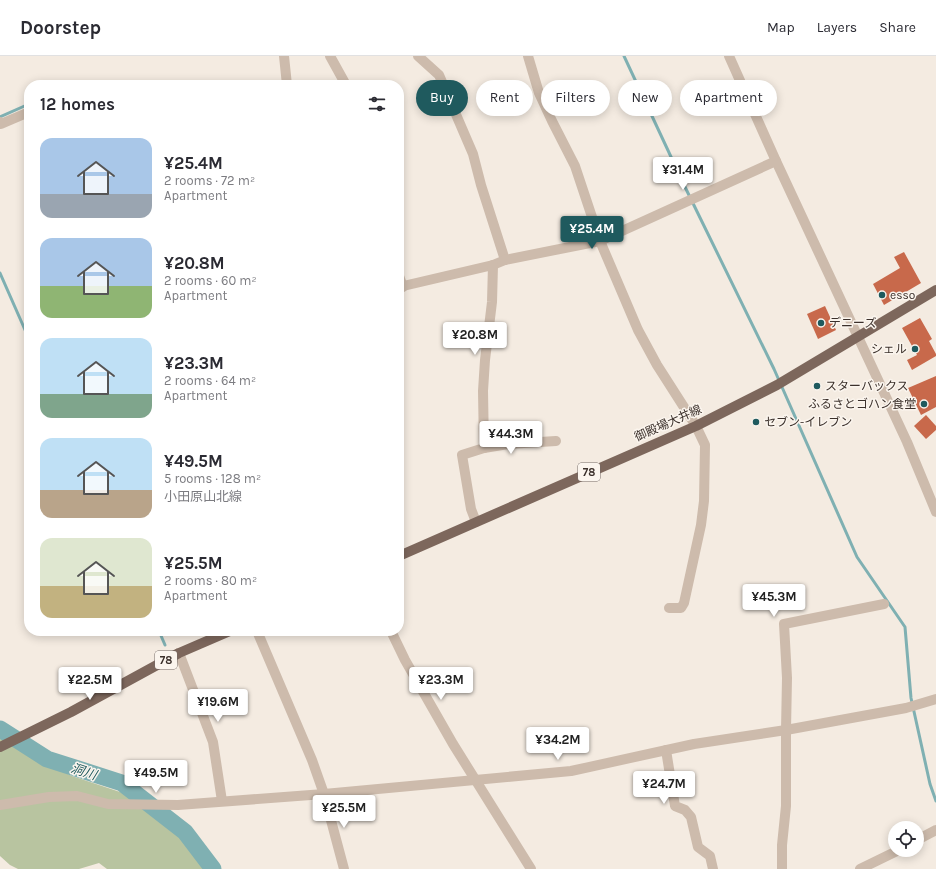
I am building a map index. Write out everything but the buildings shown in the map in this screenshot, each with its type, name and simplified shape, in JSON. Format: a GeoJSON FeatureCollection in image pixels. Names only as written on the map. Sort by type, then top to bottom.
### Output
{"type":"FeatureCollection","features":[{"type":"Feature","properties":{"kind":"main road","name":"御殿場大井線"},"geometry":{"type":"LineString","coordinates":[[404,554],[696,426],[777,385],[936,290]]}},
{"type":"Feature","properties":{"kind":"main road","name":"78"},"geometry":{"type":"LineString","coordinates":[[0,747],[71,712],[179,653],[218,636]]}},
{"type":"Feature","properties":{"kind":"street"},"geometry":{"type":"LineString","coordinates":[[284,56],[286,80]]}},
{"type":"Feature","properties":{"kind":"street"},"geometry":{"type":"LineString","coordinates":[[330,56],[343,80]]}},
{"type":"Feature","properties":{"kind":"street"},"geometry":{"type":"LineString","coordinates":[[418,56],[439,75],[470,147],[506,260]]}},
{"type":"Feature","properties":{"kind":"street"},"geometry":{"type":"LineString","coordinates":[[528,56],[539,93],[575,166],[600,241],[638,330],[656,365],[696,426],[705,445],[702,525],[684,603],[682,608],[669,608]]}},
{"type":"Feature","properties":{"kind":"street"},"geometry":{"type":"LineString","coordinates":[[729,56],[857,337],[907,442],[936,512]]}},
{"type":"Feature","properties":{"kind":"street"},"geometry":{"type":"LineString","coordinates":[[0,122],[1,124],[24,114]]}},
{"type":"Feature","properties":{"kind":"street"},"geometry":{"type":"LineString","coordinates":[[404,286],[493,265],[506,260],[600,241],[776,161]]}},
{"type":"Feature","properties":{"kind":"street"},"geometry":{"type":"LineString","coordinates":[[484,448],[483,391],[492,302],[493,265]]}},
{"type":"Feature","properties":{"kind":"street"},"geometry":{"type":"LineString","coordinates":[[476,522],[472,509],[462,455],[484,448],[508,444],[556,441]]}},
{"type":"Feature","properties":{"kind":"street"},"geometry":{"type":"LineString","coordinates":[[782,869],[782,845],[786,806],[787,678],[784,624],[884,604]]}},
{"type":"Feature","properties":{"kind":"street"},"geometry":{"type":"LineString","coordinates":[[259,636],[312,760],[324,794],[344,869]]}},
{"type":"Feature","properties":{"kind":"street"},"geometry":{"type":"LineString","coordinates":[[393,636],[433,710],[531,869]]}},
{"type":"Feature","properties":{"kind":"street"},"geometry":{"type":"LineString","coordinates":[[179,653],[213,742],[222,802]]}},
{"type":"Feature","properties":{"kind":"street"},"geometry":{"type":"LineString","coordinates":[[82,687],[104,693]]}},
{"type":"Feature","properties":{"kind":"street"},"geometry":{"type":"LineString","coordinates":[[0,805],[50,797],[77,796],[108,804],[178,805],[324,794],[571,771],[666,750],[906,708],[936,699]]}},
{"type":"Feature","properties":{"kind":"street"},"geometry":{"type":"LineString","coordinates":[[666,750],[675,806],[685,810],[691,817],[698,847],[710,856],[713,869]]}},
{"type":"Feature","properties":{"kind":"street"},"geometry":{"type":"LineString","coordinates":[[924,836],[936,830]]}},
{"type":"Feature","properties":{"kind":"street"},"geometry":{"type":"LineString","coordinates":[[860,869],[888,855]]}},
{"type":"Feature","properties":{"kind":"green space"},"geometry":{"type":"Polygon","coordinates":[[[0,736],[37,760],[72,776],[126,794],[184,839],[207,869],[107,869],[99,863],[79,869],[18,869],[10,865],[0,856],[0,736]]]}},
{"type":"Feature","properties":{"kind":"waterway"},"geometry":{"type":"LineString","coordinates":[[624,56],[686,189],[774,369],[857,557],[905,627],[911,698],[930,784],[936,801]]}},
{"type":"Feature","properties":{"kind":"waterway"},"geometry":{"type":"LineString","coordinates":[[0,117],[24,106]]}},
{"type":"Feature","properties":{"kind":"waterway"},"geometry":{"type":"LineString","coordinates":[[0,273],[24,328]]}},
{"type":"Feature","properties":{"kind":"waterway"},"geometry":{"type":"LineString","coordinates":[[161,636],[165,645]]}},
{"type":"Feature","properties":{"kind":"waterway","name":"洞川"},"geometry":{"type":"LineString","coordinates":[[0,729],[47,759],[122,783],[185,832],[213,869]]}},
{"type":"Feature","properties":{"kind":"place","name":"esso"},"geometry":{"type":"Point","coordinates":[882,295]}},
{"type":"Feature","properties":{"kind":"place","name":"デニーズ"},"geometry":{"type":"Point","coordinates":[821,323]}},
{"type":"Feature","properties":{"kind":"place","name":"シェル"},"geometry":{"type":"Point","coordinates":[915,349]}},
{"type":"Feature","properties":{"kind":"place","name":"スターバックス"},"geometry":{"type":"Point","coordinates":[817,386]}},
{"type":"Feature","properties":{"kind":"place","name":"ふるさとゴハン食堂"},"geometry":{"type":"Point","coordinates":[924,404]}},
{"type":"Feature","properties":{"kind":"place","name":"セブン-イレブン"},"geometry":{"type":"Point","coordinates":[756,422]}}]}
